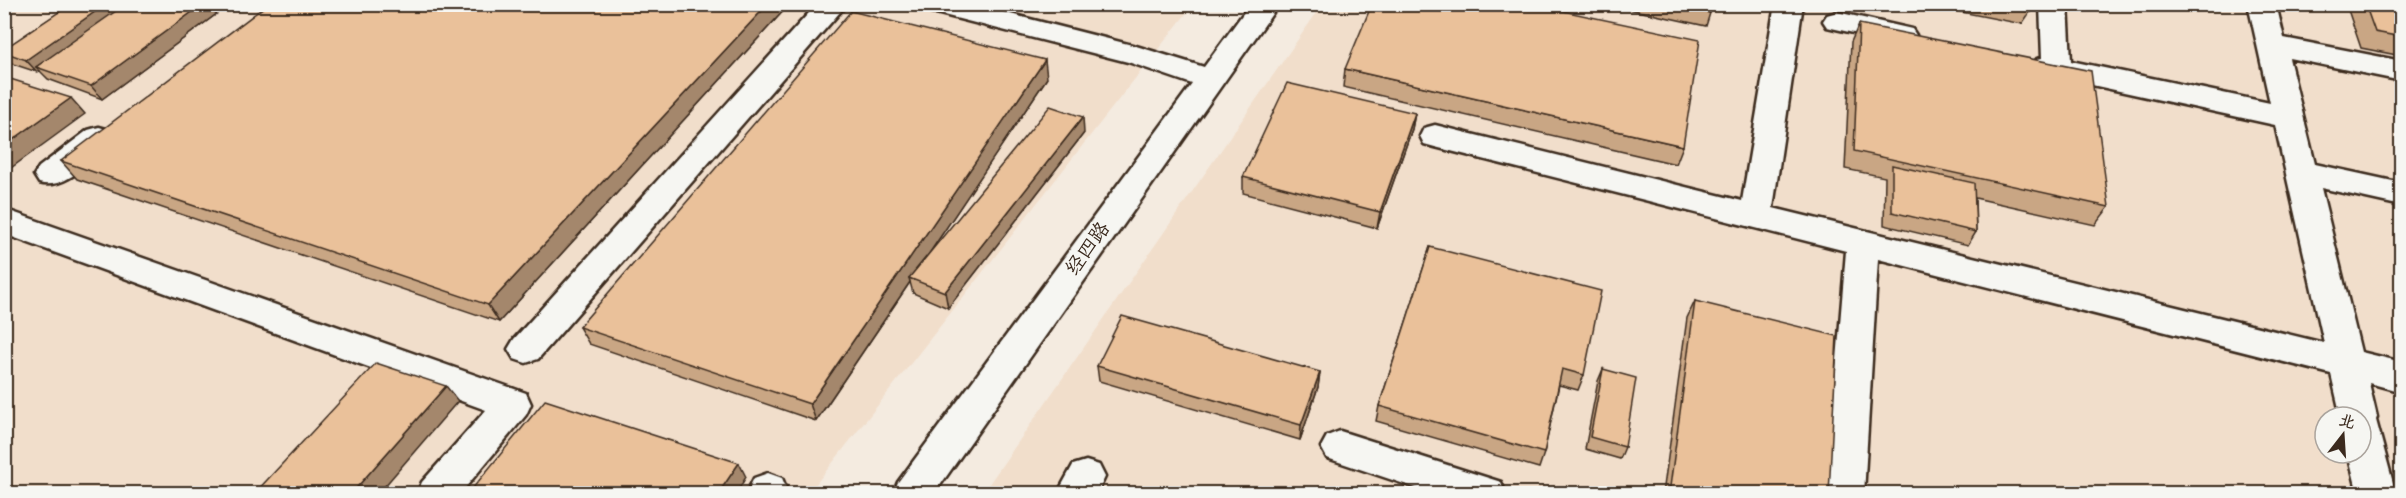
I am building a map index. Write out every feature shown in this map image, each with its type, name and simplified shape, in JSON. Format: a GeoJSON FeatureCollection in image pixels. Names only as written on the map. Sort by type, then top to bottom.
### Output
{"type":"FeatureCollection","features":[{"type":"Feature","properties":{"kind":"street"},"geometry":{"type":"LineString","coordinates":[[526,349],[833,4]]}},
{"type":"Feature","properties":{"kind":"street","name":"经四路"},"geometry":{"type":"LineString","coordinates":[[912,494],[1264,4]]}},
{"type":"Feature","properties":{"kind":"street"},"geometry":{"type":"LineString","coordinates":[[1756,216],[1789,4]]}},
{"type":"Feature","properties":{"kind":"street"},"geometry":{"type":"LineString","coordinates":[[2054,4],[2057,68]]}},
{"type":"Feature","properties":{"kind":"street"},"geometry":{"type":"LineString","coordinates":[[2262,4],[2356,405]]}},
{"type":"Feature","properties":{"kind":"street"},"geometry":{"type":"LineString","coordinates":[[940,5],[1136,55],[1209,79]]}},
{"type":"Feature","properties":{"kind":"street"},"geometry":{"type":"LineString","coordinates":[[1837,21],[1929,41]]}},
{"type":"Feature","properties":{"kind":"street"},"geometry":{"type":"LineString","coordinates":[[2272,45],[2402,71]]}},
{"type":"Feature","properties":{"kind":"street"},"geometry":{"type":"LineString","coordinates":[[2022,61],[2288,117]]}},
{"type":"Feature","properties":{"kind":"street"},"geometry":{"type":"LineString","coordinates":[[50,175],[116,125]]}},
{"type":"Feature","properties":{"kind":"street"},"geometry":{"type":"LineString","coordinates":[[1434,136],[2402,377]]}},
{"type":"Feature","properties":{"kind":"street"},"geometry":{"type":"LineString","coordinates":[[2301,172],[2402,195]]}},
{"type":"Feature","properties":{"kind":"street"},"geometry":{"type":"LineString","coordinates":[[4,221],[513,404],[436,494]]}},
{"type":"Feature","properties":{"kind":"street"},"geometry":{"type":"LineString","coordinates":[[1845,494],[1863,243]]}},
{"type":"Feature","properties":{"kind":"street"},"geometry":{"type":"LineString","coordinates":[[1340,447],[1487,494]]}},
{"type":"Feature","properties":{"kind":"street"},"geometry":{"type":"LineString","coordinates":[[2370,465],[2377,494]]}},
{"type":"Feature","properties":{"kind":"shaded area"},"geometry":{"type":"Polygon","coordinates":[[[4,5],[1193,5],[808,494],[5,493],[4,5]]]}},
{"type":"Feature","properties":{"kind":"shaded area"},"geometry":{"type":"Polygon","coordinates":[[[1322,5],[2401,5],[2401,493],[982,494],[1322,5]]]}},
{"type":"Feature","properties":{"kind":"building"},"geometry":{"type":"Polygon","coordinates":[[[71,4],[106,4],[26,60],[4,52],[4,49],[71,4]]]}},
{"type":"Feature","properties":{"kind":"building"},"geometry":{"type":"Polygon","coordinates":[[[126,4],[203,4],[91,86],[36,67],[126,4]]]}},
{"type":"Feature","properties":{"kind":"building"},"geometry":{"type":"Polygon","coordinates":[[[268,4],[768,4],[488,305],[61,161],[268,4]]]}},
{"type":"Feature","properties":{"kind":"building"},"geometry":{"type":"Polygon","coordinates":[[[1372,4],[1530,4],[1700,40],[1683,146],[1345,69],[1372,4]]]}},
{"type":"Feature","properties":{"kind":"building"},"geometry":{"type":"Polygon","coordinates":[[[1669,4],[1712,4],[1710,13],[1669,4]]]}},
{"type":"Feature","properties":{"kind":"building"},"geometry":{"type":"Polygon","coordinates":[[[1993,4],[2029,4],[2030,12],[1993,4]]]}},
{"type":"Feature","properties":{"kind":"building"},"geometry":{"type":"Polygon","coordinates":[[[2365,4],[2402,4],[2402,37],[2375,32],[2365,4]]]}},
{"type":"Feature","properties":{"kind":"building"},"geometry":{"type":"Polygon","coordinates":[[[851,11],[1045,60],[810,404],[579,327],[851,11]]]}},
{"type":"Feature","properties":{"kind":"building"},"geometry":{"type":"Polygon","coordinates":[[[1859,24],[2091,71],[2109,207],[1854,151],[1859,24]]]}},
{"type":"Feature","properties":{"kind":"building"},"geometry":{"type":"Polygon","coordinates":[[[4,77],[71,98],[4,146],[4,77]]]}},
{"type":"Feature","properties":{"kind":"building"},"geometry":{"type":"Polygon","coordinates":[[[1287,83],[1415,113],[1380,212],[1243,177],[1287,83]]]}},
{"type":"Feature","properties":{"kind":"building"},"geometry":{"type":"Polygon","coordinates":[[[1050,106],[1083,117],[945,292],[909,278],[1050,106]]]}},
{"type":"Feature","properties":{"kind":"building"},"geometry":{"type":"Polygon","coordinates":[[[1892,165],[1974,183],[1976,232],[1892,212],[1892,165]]]}},
{"type":"Feature","properties":{"kind":"building"},"geometry":{"type":"Polygon","coordinates":[[[1430,247],[1601,291],[1584,375],[1562,369],[1544,453],[1379,406],[1430,247]]]}},
{"type":"Feature","properties":{"kind":"building"},"geometry":{"type":"Polygon","coordinates":[[[1695,301],[1837,336],[1829,494],[1669,494],[1695,301]]]}},
{"type":"Feature","properties":{"kind":"building"},"geometry":{"type":"Polygon","coordinates":[[[1122,316],[1320,372],[1301,425],[1097,366],[1122,316]]]}},
{"type":"Feature","properties":{"kind":"building"},"geometry":{"type":"Polygon","coordinates":[[[376,363],[446,386],[351,494],[254,494],[376,363]]]}},
{"type":"Feature","properties":{"kind":"building"},"geometry":{"type":"Polygon","coordinates":[[[1603,369],[1636,378],[1625,447],[1590,437],[1603,369]]]}},
{"type":"Feature","properties":{"kind":"building"},"geometry":{"type":"Polygon","coordinates":[[[545,400],[739,463],[718,494],[468,494],[545,400]]]}}]}
